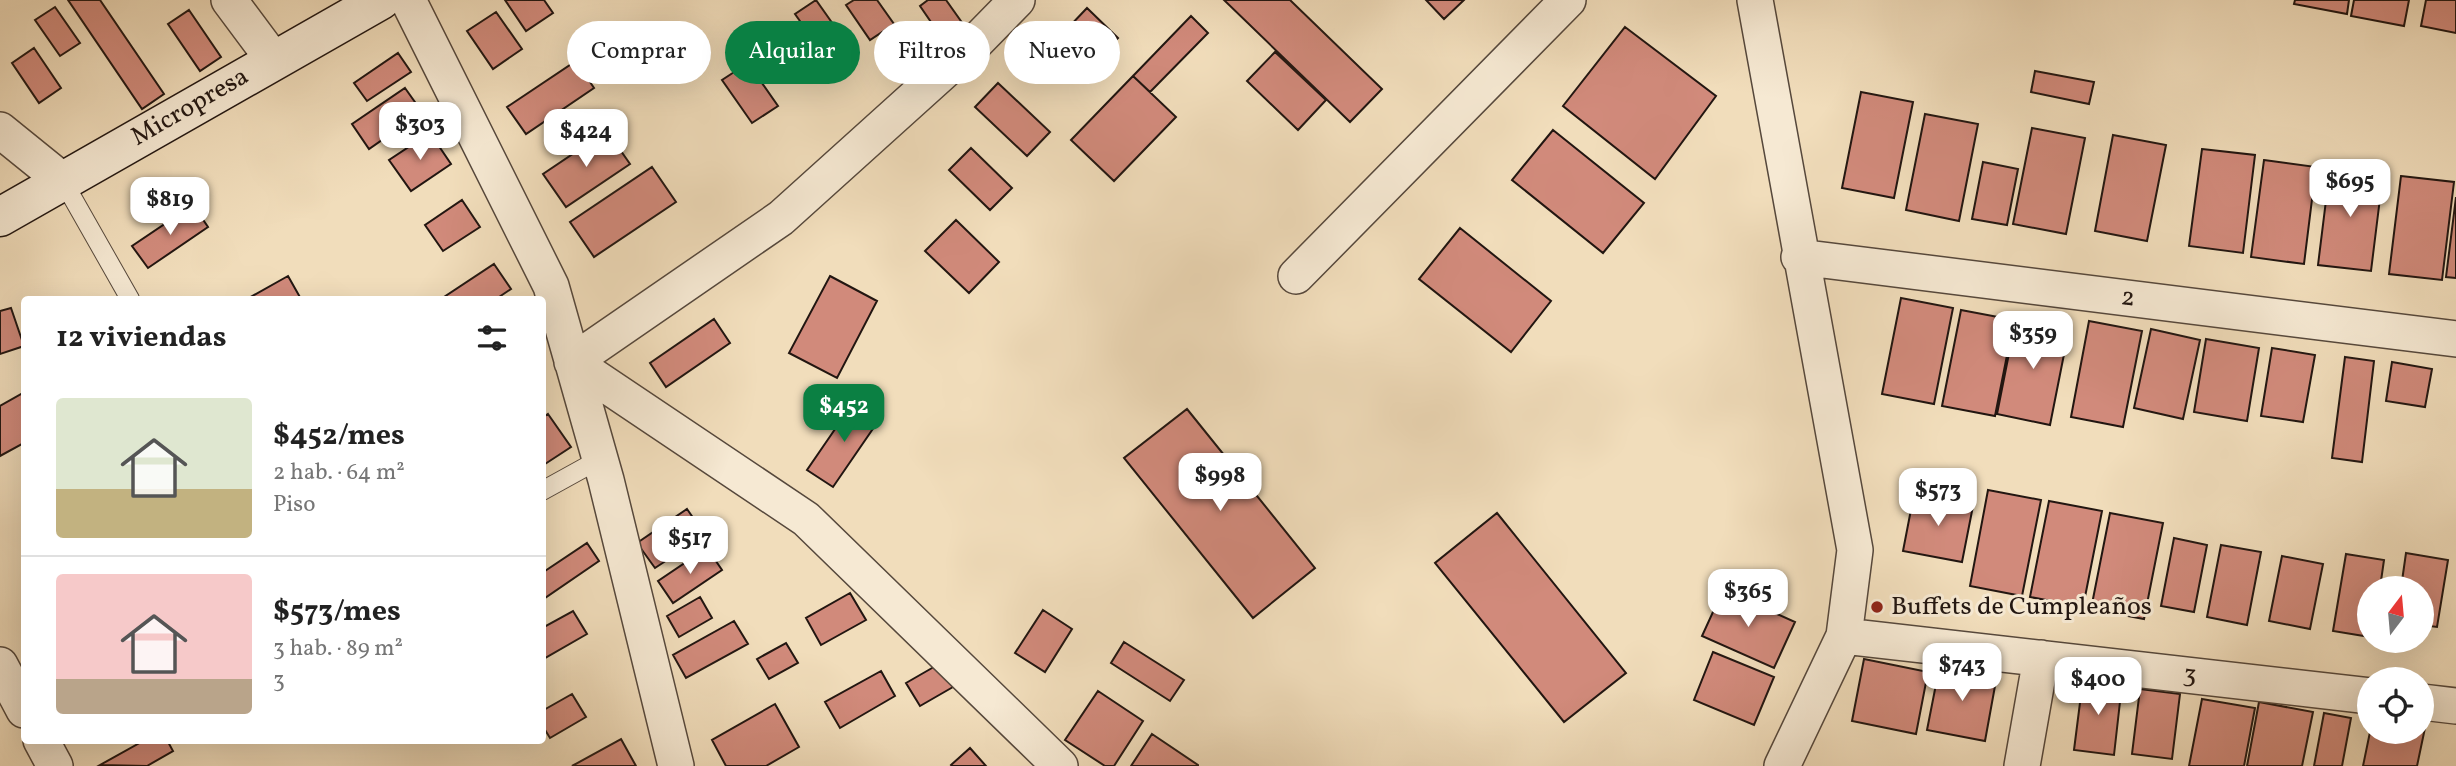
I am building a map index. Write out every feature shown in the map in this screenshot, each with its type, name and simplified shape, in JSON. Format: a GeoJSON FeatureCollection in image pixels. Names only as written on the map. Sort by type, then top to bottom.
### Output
{"type":"FeatureCollection","features":[{"type":"Feature","properties":{"kind":"street"},"geometry":{"type":"LineString","coordinates":[[229,0],[273,59]]}},
{"type":"Feature","properties":{"kind":"street","name":"Micropresa"},"geometry":{"type":"LineString","coordinates":[[0,217],[273,59],[381,0]]}},
{"type":"Feature","properties":{"kind":"street"},"geometry":{"type":"LineString","coordinates":[[408,0],[551,286],[600,458],[676,766]]}},
{"type":"Feature","properties":{"kind":"street"},"geometry":{"type":"LineString","coordinates":[[572,362],[781,218],[974,44],[1017,0]]}},
{"type":"Feature","properties":{"kind":"street"},"geometry":{"type":"LineString","coordinates":[[1296,276],[1568,0]]}},
{"type":"Feature","properties":{"kind":"street"},"geometry":{"type":"LineString","coordinates":[[1755,0],[1799,257],[1855,550],[1844,636],[1782,766]]}},
{"type":"Feature","properties":{"kind":"street"},"geometry":{"type":"LineString","coordinates":[[0,131],[62,181]]}},
{"type":"Feature","properties":{"kind":"street","name":"2"},"geometry":{"type":"LineString","coordinates":[[1799,257],[2456,339]]}},
{"type":"Feature","properties":{"kind":"street"},"geometry":{"type":"LineString","coordinates":[[572,362],[806,519],[1060,766]]}},
{"type":"Feature","properties":{"kind":"street","name":"3"},"geometry":{"type":"LineString","coordinates":[[1844,636],[2357,694]]}},
{"type":"Feature","properties":{"kind":"street"},"geometry":{"type":"LineString","coordinates":[[2022,766],[2041,658]]}},
{"type":"Feature","properties":{"kind":"street"},"geometry":{"type":"LineString","coordinates":[[0,665],[21,704]]}},
{"type":"Feature","properties":{"kind":"street"},"geometry":{"type":"LineString","coordinates":[[2434,703],[2456,706]]}},
{"type":"Feature","properties":{"kind":"street"},"geometry":{"type":"LineString","coordinates":[[43,744],[55,766]]}},
{"type":"Feature","properties":{"kind":"lane"},"geometry":{"type":"LineString","coordinates":[[62,181],[128,296]]}},
{"type":"Feature","properties":{"kind":"lane"},"geometry":{"type":"LineString","coordinates":[[546,489],[600,458]]}},
{"type":"Feature","properties":{"kind":"building"},"geometry":{"type":"Polygon","coordinates":[[[68,0],[100,0],[164,94],[142,109],[68,0]]]}},
{"type":"Feature","properties":{"kind":"building"},"geometry":{"type":"Polygon","coordinates":[[[505,0],[544,0],[553,13],[526,31],[505,0]]]}},
{"type":"Feature","properties":{"kind":"building"},"geometry":{"type":"Polygon","coordinates":[[[816,0],[831,21],[800,21],[795,14],[816,0]]]}},
{"type":"Feature","properties":{"kind":"building"},"geometry":{"type":"Polygon","coordinates":[[[854,0],[877,0],[892,21],[874,21],[874,37],[870,40],[860,21],[857,21],[846,5],[854,0]]]}},
{"type":"Feature","properties":{"kind":"building"},"geometry":{"type":"Polygon","coordinates":[[[928,0],[946,0],[961,21],[930,21],[920,6],[928,0]]]}},
{"type":"Feature","properties":{"kind":"building"},"geometry":{"type":"Polygon","coordinates":[[[1224,0],[1290,0],[1382,89],[1350,122],[1224,0]]]}},
{"type":"Feature","properties":{"kind":"building"},"geometry":{"type":"Polygon","coordinates":[[[1426,0],[1464,0],[1444,19],[1426,0]]]}},
{"type":"Feature","properties":{"kind":"building"},"geometry":{"type":"Polygon","coordinates":[[[2295,0],[2349,0],[2347,14],[2294,4],[2295,0]]]}},
{"type":"Feature","properties":{"kind":"building"},"geometry":{"type":"Polygon","coordinates":[[[2354,0],[2409,0],[2404,26],[2351,16],[2354,0]]]}},
{"type":"Feature","properties":{"kind":"building"},"geometry":{"type":"Polygon","coordinates":[[[2426,0],[2456,0],[2456,33],[2421,26],[2426,0]]]}},
{"type":"Feature","properties":{"kind":"building"},"geometry":{"type":"Polygon","coordinates":[[[55,7],[80,43],[60,56],[35,20],[55,7]]]}},
{"type":"Feature","properties":{"kind":"building"},"geometry":{"type":"Polygon","coordinates":[[[1087,8],[1100,21],[1075,21],[1087,8]]]}},
{"type":"Feature","properties":{"kind":"building"},"geometry":{"type":"Polygon","coordinates":[[[189,10],[221,57],[200,71],[168,24],[189,10]]]}},
{"type":"Feature","properties":{"kind":"building"},"geometry":{"type":"Polygon","coordinates":[[[496,12],[522,49],[493,69],[467,31],[496,12]]]}},
{"type":"Feature","properties":{"kind":"building"},"geometry":{"type":"Polygon","coordinates":[[[1191,16],[1208,33],[1150,92],[1133,76],[1191,16]]]}},
{"type":"Feature","properties":{"kind":"building"},"geometry":{"type":"Polygon","coordinates":[[[1625,27],[1716,96],[1655,179],[1563,106],[1625,27]]]}},
{"type":"Feature","properties":{"kind":"building"},"geometry":{"type":"Polygon","coordinates":[[[34,48],[61,88],[39,103],[12,63],[34,48]]]}},
{"type":"Feature","properties":{"kind":"building"},"geometry":{"type":"Polygon","coordinates":[[[1275,52],[1326,100],[1298,130],[1247,81],[1275,52]]]}},
{"type":"Feature","properties":{"kind":"building"},"geometry":{"type":"Polygon","coordinates":[[[398,53],[411,72],[367,101],[354,83],[398,53]]]}},
{"type":"Feature","properties":{"kind":"building"},"geometry":{"type":"Polygon","coordinates":[[[567,67],[567,84],[591,84],[594,88],[526,134],[507,107],[567,67]]]}},
{"type":"Feature","properties":{"kind":"building"},"geometry":{"type":"Polygon","coordinates":[[[2035,71],[2094,82],[2089,104],[2031,92],[2035,71]]]}},
{"type":"Feature","properties":{"kind":"building"},"geometry":{"type":"Polygon","coordinates":[[[1133,76],[1176,117],[1114,181],[1071,140],[1133,76]]]}},
{"type":"Feature","properties":{"kind":"building"},"geometry":{"type":"Polygon","coordinates":[[[725,78],[725,84],[763,84],[778,106],[752,123],[722,80],[725,78]]]}},
{"type":"Feature","properties":{"kind":"building"},"geometry":{"type":"Polygon","coordinates":[[[998,83],[1050,132],[1027,156],[975,107],[998,83]]]}},
{"type":"Feature","properties":{"kind":"building"},"geometry":{"type":"Polygon","coordinates":[[[405,88],[422,112],[369,149],[352,124],[405,88]]]}},
{"type":"Feature","properties":{"kind":"building"},"geometry":{"type":"Polygon","coordinates":[[[1861,92],[1913,102],[1894,198],[1842,188],[1861,92]]]}},
{"type":"Feature","properties":{"kind":"building"},"geometry":{"type":"Polygon","coordinates":[[[1925,114],[1978,124],[1959,221],[1906,210],[1925,114]]]}},
{"type":"Feature","properties":{"kind":"building"},"geometry":{"type":"Polygon","coordinates":[[[2032,128],[2085,138],[2066,234],[2013,224],[2032,128]]]}},
{"type":"Feature","properties":{"kind":"building"},"geometry":{"type":"Polygon","coordinates":[[[1553,130],[1644,203],[1603,253],[1512,180],[1553,130]]]}},
{"type":"Feature","properties":{"kind":"building"},"geometry":{"type":"Polygon","coordinates":[[[607,131],[630,164],[566,207],[543,174],[607,131]]]}},
{"type":"Feature","properties":{"kind":"building"},"geometry":{"type":"Polygon","coordinates":[[[430,133],[451,164],[411,191],[389,160],[430,133]]]}},
{"type":"Feature","properties":{"kind":"building"},"geometry":{"type":"Polygon","coordinates":[[[2113,135],[2166,145],[2147,241],[2095,231],[2113,135]]]}},
{"type":"Feature","properties":{"kind":"building"},"geometry":{"type":"Polygon","coordinates":[[[971,148],[1012,188],[990,210],[949,170],[971,148]]]}},
{"type":"Feature","properties":{"kind":"building"},"geometry":{"type":"Polygon","coordinates":[[[2202,149],[2255,155],[2243,253],[2189,246],[2202,149]]]}},
{"type":"Feature","properties":{"kind":"building"},"geometry":{"type":"Polygon","coordinates":[[[2264,160],[2316,167],[2304,264],[2251,257],[2264,160]]]}},
{"type":"Feature","properties":{"kind":"building"},"geometry":{"type":"Polygon","coordinates":[[[1983,162],[2018,169],[2007,225],[1972,219],[1983,162]]]}},
{"type":"Feature","properties":{"kind":"building"},"geometry":{"type":"Polygon","coordinates":[[[652,167],[676,202],[594,257],[570,222],[652,167]]]}},
{"type":"Feature","properties":{"kind":"building"},"geometry":{"type":"Polygon","coordinates":[[[2330,168],[2383,174],[2371,271],[2318,265],[2330,168]]]}},
{"type":"Feature","properties":{"kind":"building"},"geometry":{"type":"Polygon","coordinates":[[[2401,176],[2454,182],[2442,280],[2389,274],[2401,176]]]}},
{"type":"Feature","properties":{"kind":"building"},"geometry":{"type":"Polygon","coordinates":[[[2456,197],[2456,278],[2446,277],[2456,197]]]}},
{"type":"Feature","properties":{"kind":"building"},"geometry":{"type":"Polygon","coordinates":[[[462,200],[480,227],[443,251],[425,225],[462,200]]]}},
{"type":"Feature","properties":{"kind":"building"},"geometry":{"type":"Polygon","coordinates":[[[193,205],[208,227],[148,268],[132,246],[193,205]]]}},
{"type":"Feature","properties":{"kind":"building"},"geometry":{"type":"Polygon","coordinates":[[[956,220],[999,262],[969,293],[925,251],[956,220]]]}},
{"type":"Feature","properties":{"kind":"building"},"geometry":{"type":"Polygon","coordinates":[[[1460,228],[1551,301],[1511,352],[1419,279],[1460,228]]]}},
{"type":"Feature","properties":{"kind":"building"},"geometry":{"type":"Polygon","coordinates":[[[494,264],[511,289],[500,296],[446,296],[494,264]]]}},
{"type":"Feature","properties":{"kind":"building"},"geometry":{"type":"Polygon","coordinates":[[[288,276],[299,296],[252,296],[288,276]]]}},
{"type":"Feature","properties":{"kind":"building"},"geometry":{"type":"Polygon","coordinates":[[[830,276],[877,301],[837,378],[789,353],[830,276]]]}},
{"type":"Feature","properties":{"kind":"building"},"geometry":{"type":"Polygon","coordinates":[[[1901,298],[1953,308],[1934,404],[1882,394],[1901,298]]]}},
{"type":"Feature","properties":{"kind":"building"},"geometry":{"type":"Polygon","coordinates":[[[11,308],[21,337],[21,347],[0,354],[0,311],[11,308]]]}},
{"type":"Feature","properties":{"kind":"building"},"geometry":{"type":"Polygon","coordinates":[[[1961,310],[2014,320],[1995,416],[1942,406],[1961,310]]]}},
{"type":"Feature","properties":{"kind":"building"},"geometry":{"type":"Polygon","coordinates":[[[2016,318],[2069,329],[2050,425],[1997,414],[2016,318]]]}},
{"type":"Feature","properties":{"kind":"building"},"geometry":{"type":"Polygon","coordinates":[[[714,319],[730,343],[666,387],[650,363],[714,319]]]}},
{"type":"Feature","properties":{"kind":"building"},"geometry":{"type":"Polygon","coordinates":[[[2089,321],[2142,331],[2123,427],[2071,417],[2089,321]]]}},
{"type":"Feature","properties":{"kind":"building"},"geometry":{"type":"Polygon","coordinates":[[[2151,329],[2200,340],[2183,419],[2134,408],[2151,329]]]}},
{"type":"Feature","properties":{"kind":"building"},"geometry":{"type":"Polygon","coordinates":[[[2206,339],[2259,348],[2247,421],[2194,412],[2206,339]]]}},
{"type":"Feature","properties":{"kind":"building"},"geometry":{"type":"Polygon","coordinates":[[[2272,348],[2315,355],[2303,422],[2261,416],[2272,348]]]}},
{"type":"Feature","properties":{"kind":"building"},"geometry":{"type":"Polygon","coordinates":[[[2345,357],[2374,361],[2362,462],[2332,458],[2345,357]]]}},
{"type":"Feature","properties":{"kind":"building"},"geometry":{"type":"Polygon","coordinates":[[[2392,362],[2432,369],[2425,407],[2386,401],[2392,362]]]}},
{"type":"Feature","properties":{"kind":"building"},"geometry":{"type":"Polygon","coordinates":[[[21,394],[21,445],[0,456],[0,406],[21,394]]]}},
{"type":"Feature","properties":{"kind":"building"},"geometry":{"type":"Polygon","coordinates":[[[855,400],[881,417],[833,487],[807,470],[855,400]]]}},
{"type":"Feature","properties":{"kind":"building"},"geometry":{"type":"Polygon","coordinates":[[[1187,409],[1315,568],[1253,618],[1124,458],[1187,409]]]}},
{"type":"Feature","properties":{"kind":"building"},"geometry":{"type":"Polygon","coordinates":[[[548,414],[571,447],[546,463],[548,414]]]}},
{"type":"Feature","properties":{"kind":"building"},"geometry":{"type":"Polygon","coordinates":[[[1988,490],[2041,500],[2022,596],[1970,586],[1988,490]]]}},
{"type":"Feature","properties":{"kind":"building"},"geometry":{"type":"Polygon","coordinates":[[[1914,494],[1973,506],[1962,562],[1903,551],[1914,494]]]}},
{"type":"Feature","properties":{"kind":"building"},"geometry":{"type":"Polygon","coordinates":[[[2049,501],[2102,511],[2083,607],[2030,597],[2049,501]]]}},
{"type":"Feature","properties":{"kind":"building"},"geometry":{"type":"Polygon","coordinates":[[[687,509],[705,535],[655,568],[637,543],[687,509]]]}},
{"type":"Feature","properties":{"kind":"building"},"geometry":{"type":"Polygon","coordinates":[[[1497,513],[1626,673],[1564,722],[1435,563],[1497,513]]]}},
{"type":"Feature","properties":{"kind":"building"},"geometry":{"type":"Polygon","coordinates":[[[2110,513],[2163,523],[2144,619],[2091,609],[2110,513]]]}},
{"type":"Feature","properties":{"kind":"building"},"geometry":{"type":"Polygon","coordinates":[[[2174,538],[2207,545],[2194,612],[2161,606],[2174,538]]]}},
{"type":"Feature","properties":{"kind":"building"},"geometry":{"type":"Polygon","coordinates":[[[587,543],[599,561],[546,597],[546,570],[587,543]]]}},
{"type":"Feature","properties":{"kind":"building"},"geometry":{"type":"Polygon","coordinates":[[[2221,545],[2261,552],[2247,625],[2207,617],[2221,545]]]}},
{"type":"Feature","properties":{"kind":"building"},"geometry":{"type":"Polygon","coordinates":[[[707,548],[722,570],[673,603],[658,581],[707,548]]]}},
{"type":"Feature","properties":{"kind":"building"},"geometry":{"type":"Polygon","coordinates":[[[2406,553],[2448,560],[2437,627],[2434,627],[2434,576],[2403,576],[2406,553]]]}},
{"type":"Feature","properties":{"kind":"building"},"geometry":{"type":"Polygon","coordinates":[[[2346,554],[2384,560],[2382,576],[2357,576],[2357,635],[2333,631],[2346,554]]]}},
{"type":"Feature","properties":{"kind":"building"},"geometry":{"type":"Polygon","coordinates":[[[2282,556],[2323,564],[2310,629],[2269,621],[2282,556]]]}},
{"type":"Feature","properties":{"kind":"building"},"geometry":{"type":"Polygon","coordinates":[[[1723,590],[1795,622],[1774,668],[1702,636],[1723,590]]]}},
{"type":"Feature","properties":{"kind":"building"},"geometry":{"type":"Polygon","coordinates":[[[850,593],[866,620],[821,645],[806,618],[850,593]]]}},
{"type":"Feature","properties":{"kind":"building"},"geometry":{"type":"Polygon","coordinates":[[[700,597],[712,618],[679,637],[667,616],[700,597]]]}},
{"type":"Feature","properties":{"kind":"building"},"geometry":{"type":"Polygon","coordinates":[[[1043,610],[1072,629],[1045,672],[1015,653],[1043,610]]]}},
{"type":"Feature","properties":{"kind":"building"},"geometry":{"type":"Polygon","coordinates":[[[573,611],[587,634],[546,657],[546,626],[573,611]]]}},
{"type":"Feature","properties":{"kind":"building"},"geometry":{"type":"Polygon","coordinates":[[[734,621],[748,644],[686,678],[673,655],[734,621]]]}},
{"type":"Feature","properties":{"kind":"building"},"geometry":{"type":"Polygon","coordinates":[[[1124,642],[1184,680],[1170,701],[1111,663],[1124,642]]]}},
{"type":"Feature","properties":{"kind":"building"},"geometry":{"type":"Polygon","coordinates":[[[786,643],[798,663],[769,679],[757,659],[786,643]]]}},
{"type":"Feature","properties":{"kind":"building"},"geometry":{"type":"Polygon","coordinates":[[[1713,652],[1774,677],[1754,725],[1694,700],[1713,652]]]}},
{"type":"Feature","properties":{"kind":"building"},"geometry":{"type":"Polygon","coordinates":[[[1864,659],[1928,672],[1916,734],[1852,721],[1864,659]]]}},
{"type":"Feature","properties":{"kind":"building"},"geometry":{"type":"Polygon","coordinates":[[[939,664],[953,687],[920,706],[906,683],[939,664]]]}},
{"type":"Feature","properties":{"kind":"building"},"geometry":{"type":"Polygon","coordinates":[[[1940,664],[1997,675],[1985,741],[1927,730],[1940,664]]]}},
{"type":"Feature","properties":{"kind":"building"},"geometry":{"type":"Polygon","coordinates":[[[881,671],[895,696],[840,728],[825,702],[881,671]]]}},
{"type":"Feature","properties":{"kind":"building"},"geometry":{"type":"Polygon","coordinates":[[[2083,679],[2122,684],[2114,755],[2074,750],[2083,679]]]}},
{"type":"Feature","properties":{"kind":"building"},"geometry":{"type":"Polygon","coordinates":[[[2140,689],[2180,694],[2172,759],[2132,754],[2140,689]]]}},
{"type":"Feature","properties":{"kind":"building"},"geometry":{"type":"Polygon","coordinates":[[[1098,691],[1143,721],[1114,766],[1105,766],[1065,740],[1098,691]]]}},
{"type":"Feature","properties":{"kind":"building"},"geometry":{"type":"Polygon","coordinates":[[[572,694],[586,717],[550,738],[546,732],[546,709],[572,694]]]}},
{"type":"Feature","properties":{"kind":"building"},"geometry":{"type":"Polygon","coordinates":[[[2202,699],[2255,708],[2244,766],[2189,766],[2202,699]]]}},
{"type":"Feature","properties":{"kind":"building"},"geometry":{"type":"Polygon","coordinates":[[[2259,702],[2313,712],[2302,766],[2247,766],[2259,702]]]}},
{"type":"Feature","properties":{"kind":"building"},"geometry":{"type":"Polygon","coordinates":[[[775,704],[799,747],[766,766],[726,766],[712,740],[775,704]]]}},
{"type":"Feature","properties":{"kind":"building"},"geometry":{"type":"Polygon","coordinates":[[[2324,713],[2351,718],[2342,766],[2314,766],[2324,713]]]}},
{"type":"Feature","properties":{"kind":"building"},"geometry":{"type":"Polygon","coordinates":[[[1152,734],[1198,765],[1198,766],[1131,766],[1152,734]]]}},
{"type":"Feature","properties":{"kind":"building"},"geometry":{"type":"Polygon","coordinates":[[[621,739],[636,766],[572,766],[621,739]]]}},
{"type":"Feature","properties":{"kind":"building"},"geometry":{"type":"Polygon","coordinates":[[[138,744],[169,744],[173,751],[147,766],[100,765],[138,744]]]}},
{"type":"Feature","properties":{"kind":"building"},"geometry":{"type":"Polygon","coordinates":[[[2368,744],[2422,744],[2417,766],[2363,766],[2368,744]]]}},
{"type":"Feature","properties":{"kind":"building"},"geometry":{"type":"Polygon","coordinates":[[[970,748],[986,766],[951,765],[970,748]]]}},
{"type":"Feature","properties":{"kind":"place","name":"Buffets de Cumpleaños"},"geometry":{"type":"Point","coordinates":[1877,607]}}]}
